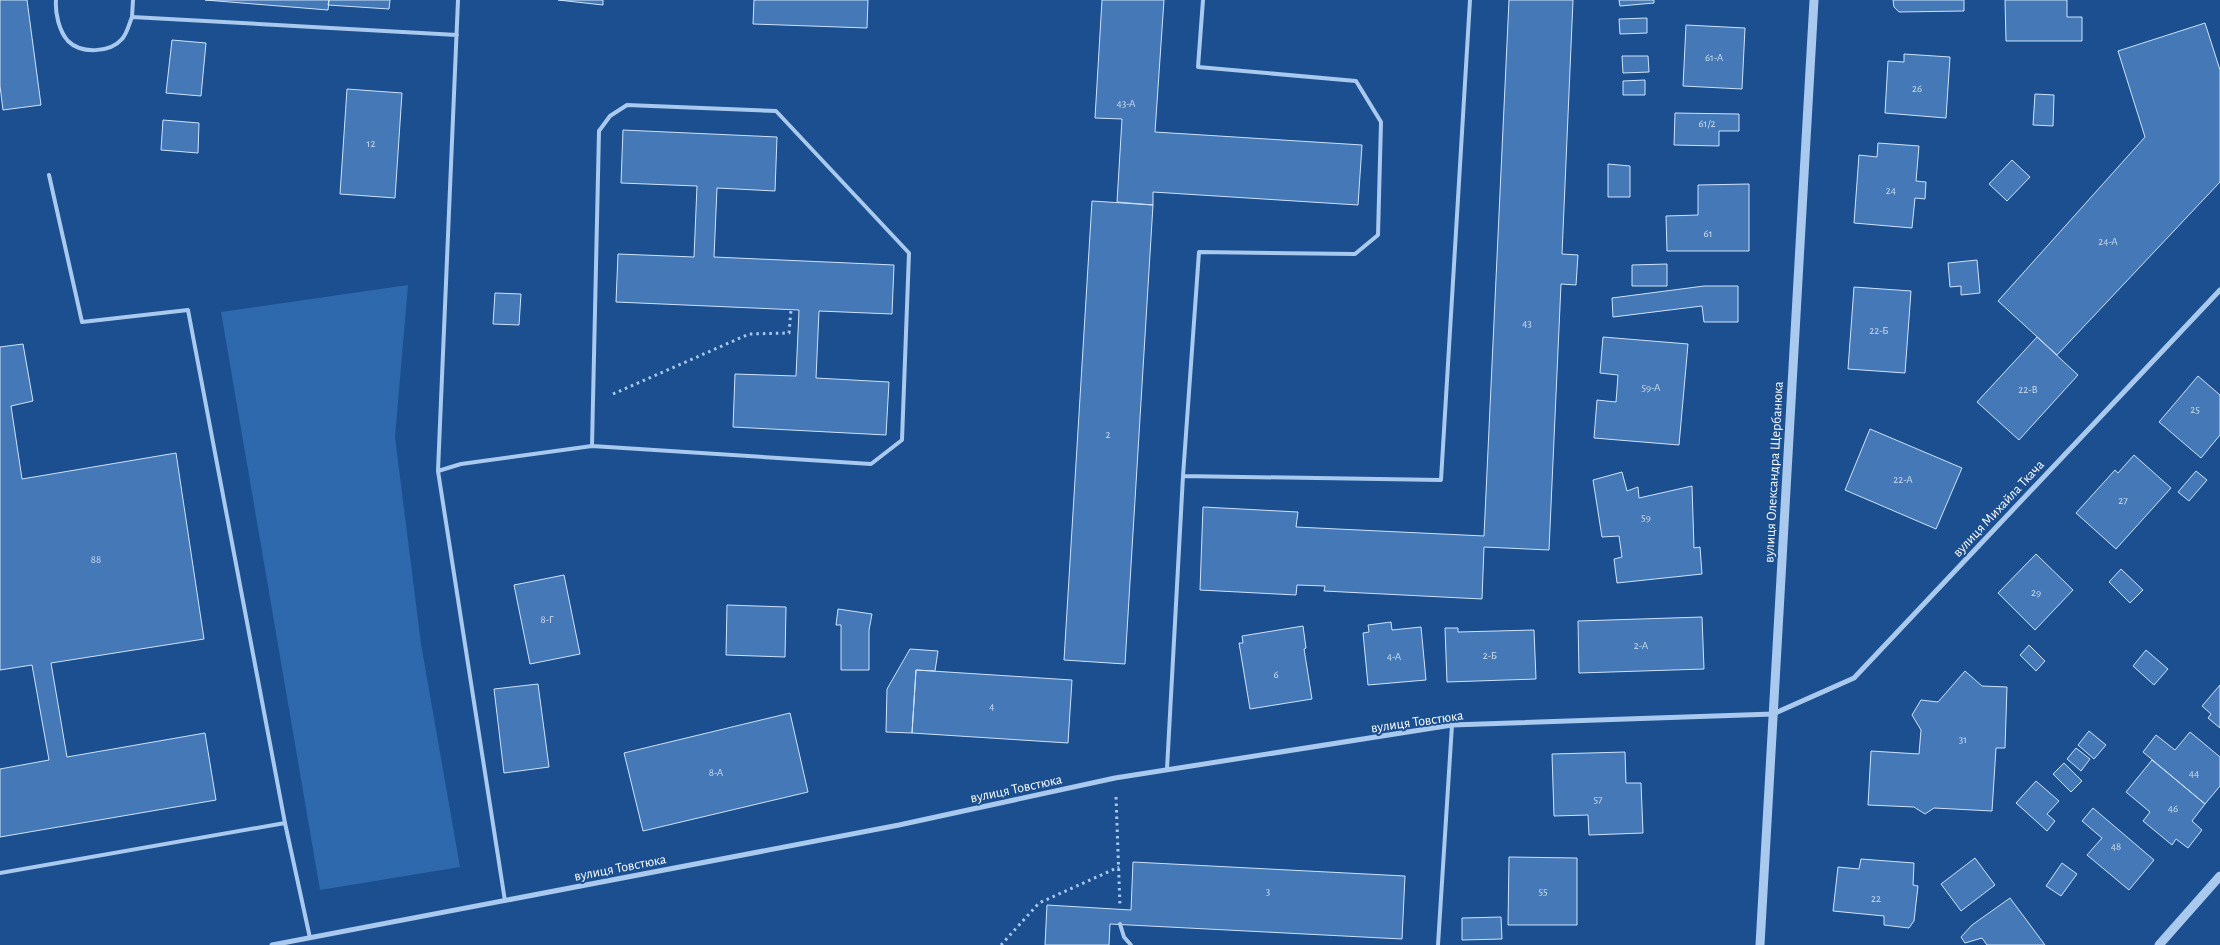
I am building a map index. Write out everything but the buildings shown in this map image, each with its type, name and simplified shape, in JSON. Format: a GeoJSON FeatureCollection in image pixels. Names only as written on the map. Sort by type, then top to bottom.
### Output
{"type":"FeatureCollection","features":[{"type":"Feature","properties":{"kind":"street","name":"вулиця Олександра Щербанюка"},"geometry":{"type":"LineString","coordinates":[[1760,945],[1814,0]]}},
{"type":"Feature","properties":{"kind":"street","name":"вулиця Михайла Ткача"},"geometry":{"type":"LineString","coordinates":[[1773,714],[1854,678],[2220,290]]}},
{"type":"Feature","properties":{"kind":"street","name":"вулиця Товстюка"},"geometry":{"type":"LineString","coordinates":[[272,945],[899,825],[1114,778],[1452,725],[1773,714]]}},
{"type":"Feature","properties":{"kind":"street"},"geometry":{"type":"LineString","coordinates":[[2159,945],[2220,876]]}},
{"type":"Feature","properties":{"kind":"lane"},"geometry":{"type":"LineString","coordinates":[[56,0],[58,22],[68,41],[84,50],[112,47],[123,38],[132,18],[132,0]]}},
{"type":"Feature","properties":{"kind":"lane"},"geometry":{"type":"LineString","coordinates":[[458,0],[438,471],[505,901]]}},
{"type":"Feature","properties":{"kind":"lane"},"geometry":{"type":"LineString","coordinates":[[1167,770],[1183,476],[1199,252],[1355,254],[1378,234],[1381,122],[1356,81],[1198,67],[1202,0]]}},
{"type":"Feature","properties":{"kind":"lane"},"geometry":{"type":"LineString","coordinates":[[1183,476],[1441,480],[1470,0]]}},
{"type":"Feature","properties":{"kind":"lane"},"geometry":{"type":"LineString","coordinates":[[132,18],[457,35]]}},
{"type":"Feature","properties":{"kind":"lane"},"geometry":{"type":"LineString","coordinates":[[438,471],[461,464],[592,446],[871,464],[902,440],[909,254],[776,111],[627,105],[610,116],[599,131],[592,446]]}},
{"type":"Feature","properties":{"kind":"lane"},"geometry":{"type":"LineString","coordinates":[[49,175],[82,322],[188,310],[285,823],[310,938]]}},
{"type":"Feature","properties":{"kind":"lane"},"geometry":{"type":"LineString","coordinates":[[1438,945],[1452,725]]}},
{"type":"Feature","properties":{"kind":"lane"},"geometry":{"type":"LineString","coordinates":[[0,873],[285,823]]}},
{"type":"Feature","properties":{"kind":"lane"},"geometry":{"type":"LineString","coordinates":[[1120,924],[1124,937],[1131,945]]}},
{"type":"Feature","properties":{"kind":"path"},"geometry":{"type":"LineString","coordinates":[[593,403],[749,334],[789,333],[791,310]]}},
{"type":"Feature","properties":{"kind":"path"},"geometry":{"type":"LineString","coordinates":[[1114,778],[1120,909]]}},
{"type":"Feature","properties":{"kind":"path"},"geometry":{"type":"LineString","coordinates":[[1001,945],[1039,903],[1119,867]]}},
{"type":"Feature","properties":{"kind":"shaded area"},"geometry":{"type":"Polygon","coordinates":[[[408,285],[395,437],[421,644],[460,867],[320,890],[221,312],[408,285]]]}}]}
